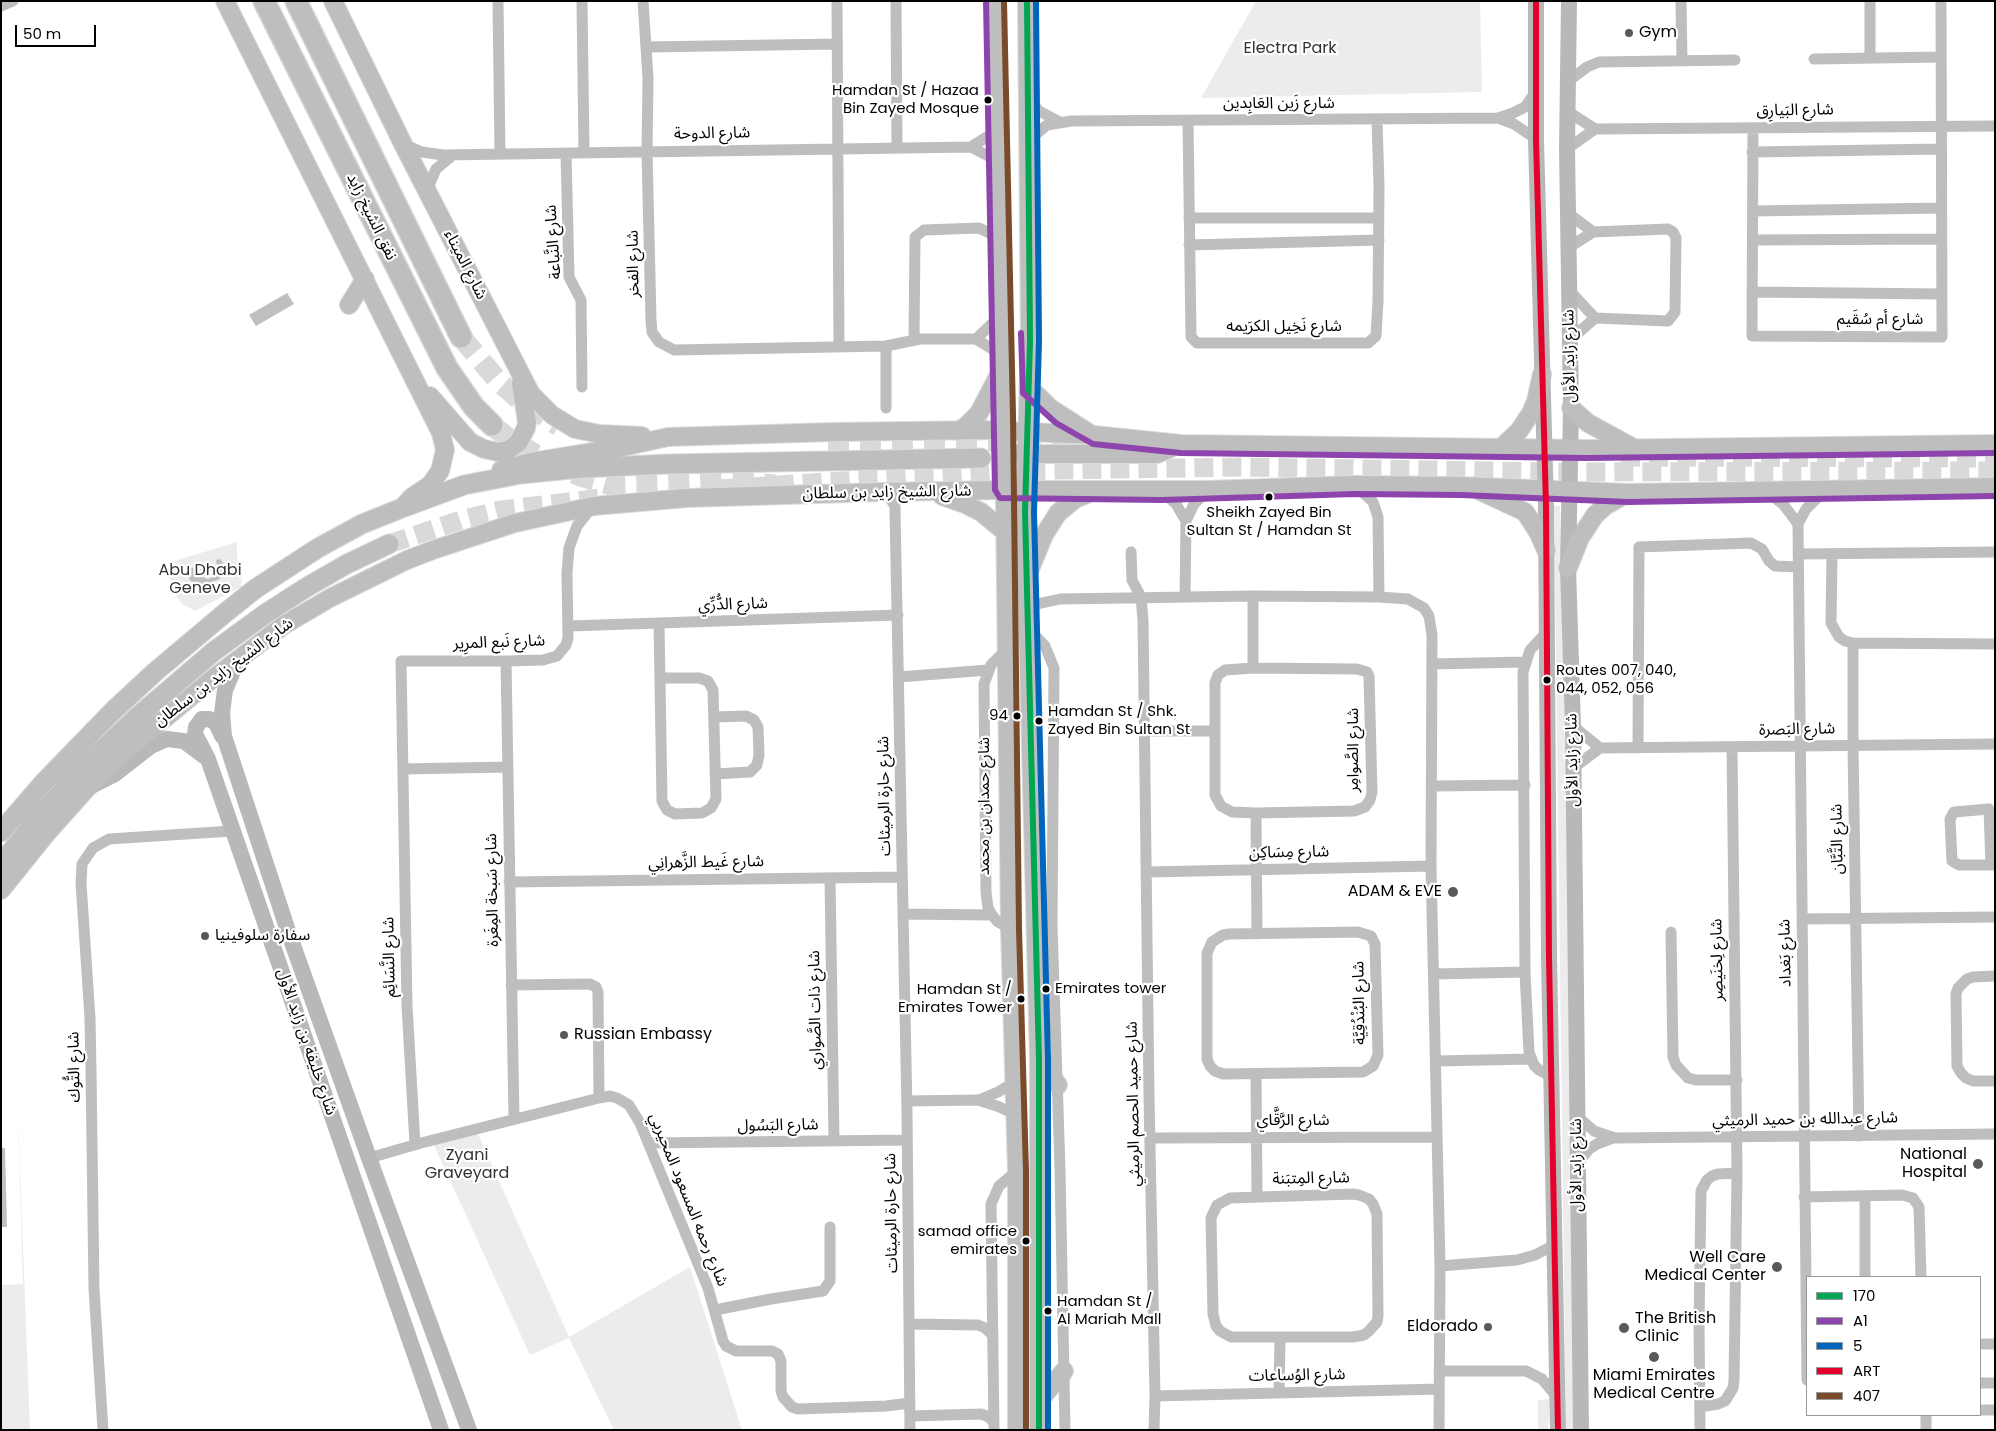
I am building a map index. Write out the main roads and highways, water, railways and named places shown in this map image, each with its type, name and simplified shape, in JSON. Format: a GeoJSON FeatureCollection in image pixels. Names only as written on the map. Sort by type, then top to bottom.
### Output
{"type":"FeatureCollection","features":[{"type":"Feature","properties":{"kind":"highway","name":"نفق الشيخ زايد"},"geometry":{"type":"LineString","coordinates":[[264,1],[439,352],[460,388],[474,407],[492,425]]}},
{"type":"Feature","properties":{"kind":"highway","name":"نفق الشيخ زايد"},"geometry":{"type":"LineString","coordinates":[[296,1],[461,337]]}},
{"type":"Feature","properties":{"kind":"highway"},"geometry":{"type":"LineString","coordinates":[[1,832],[44,782],[113,711],[156,672],[255,589],[318,548],[362,524],[402,508],[464,485],[521,474],[610,466],[981,458]]}},
{"type":"Feature","properties":{"kind":"highway"},"geometry":{"type":"LineString","coordinates":[[1,864],[38,818],[80,771],[136,718],[206,658],[265,614],[307,587],[347,564],[389,544]]}},
{"type":"Feature","properties":{"kind":"highway"},"geometry":{"type":"LineString","coordinates":[[1,820],[44,782]]}},
{"type":"Feature","properties":{"kind":"main road"},"geometry":{"type":"LineString","coordinates":[[225,1],[441,433],[444,450],[442,465],[430,485],[412,497],[402,508]]}},
{"type":"Feature","properties":{"kind":"main road","name":"شارع الميناء"},"geometry":{"type":"LineString","coordinates":[[333,1],[403,144],[531,394],[545,409],[575,429],[600,434],[668,437]]}},
{"type":"Feature","properties":{"kind":"main road","name":"شارع حمدان بن محمد"},"geometry":{"type":"LineString","coordinates":[[995,1],[1004,431],[1005,651],[1010,928],[1017,1171],[1017,1430]]}},
{"type":"Feature","properties":{"kind":"main road"},"geometry":{"type":"LineString","coordinates":[[1027,1],[1030,388],[1025,490],[1039,1060],[1039,1430]]}},
{"type":"Feature","properties":{"kind":"main road","name":"شارع زايد الأول"},"geometry":{"type":"LineString","coordinates":[[1536,1],[1536,139],[1545,489],[1558,1430]]}},
{"type":"Feature","properties":{"kind":"main road","name":"شارع زايد الأول"},"geometry":{"type":"LineString","coordinates":[[1569,1],[1567,149],[1571,408],[1568,568],[1573,768],[1581,1430]]}},
{"type":"Feature","properties":{"kind":"main road"},"geometry":{"type":"LineString","coordinates":[[349,305],[365,279]]}},
{"type":"Feature","properties":{"kind":"main road"},"geometry":{"type":"LineString","coordinates":[[956,431],[965,427],[979,413],[1002,362]]}},
{"type":"Feature","properties":{"kind":"main road"},"geometry":{"type":"LineString","coordinates":[[405,364],[464,436],[477,446],[498,452],[508,450],[518,443],[526,428],[527,422],[520,375]]}},
{"type":"Feature","properties":{"kind":"main road"},"geometry":{"type":"LineString","coordinates":[[1502,447],[1519,431],[1531,413],[1538,394],[1542,374]]}},
{"type":"Feature","properties":{"kind":"main road"},"geometry":{"type":"LineString","coordinates":[[1030,388],[1056,412],[1094,435]]}},
{"type":"Feature","properties":{"kind":"main road"},"geometry":{"type":"LineString","coordinates":[[1571,408],[1588,423],[1635,449]]}},
{"type":"Feature","properties":{"kind":"main road"},"geometry":{"type":"LineString","coordinates":[[464,485],[505,469],[531,462],[623,447],[668,437],[824,432],[1004,431],[1094,435],[1181,444],[1635,449],[1995,444]]}},
{"type":"Feature","properties":{"kind":"main road"},"geometry":{"type":"LineString","coordinates":[[1004,466],[1011,456],[1017,453],[1156,454],[1181,444]]}},
{"type":"Feature","properties":{"kind":"main road","name":"شارع الشيخ زايد بن سلطان"},"geometry":{"type":"LineString","coordinates":[[1,890],[46,834],[88,787],[158,722],[248,650],[284,625],[330,598],[407,560],[515,523],[594,506],[687,498],[881,492],[914,493],[1004,490],[1162,491],[1355,485],[1460,486],[1628,493],[1828,488],[1995,487]]}},
{"type":"Feature","properties":{"kind":"main road"},"geometry":{"type":"LineString","coordinates":[[1460,486],[1493,496],[1526,512],[1546,550]]}},
{"type":"Feature","properties":{"kind":"main road"},"geometry":{"type":"LineString","coordinates":[[1026,584],[1036,552],[1058,513],[1075,499],[1094,491],[1104,490]]}},
{"type":"Feature","properties":{"kind":"main road"},"geometry":{"type":"LineString","coordinates":[[914,493],[932,494],[965,504],[989,518],[1004,531]]}},
{"type":"Feature","properties":{"kind":"main road"},"geometry":{"type":"LineString","coordinates":[[1568,568],[1580,538],[1595,515],[1605,506],[1628,493]]}},
{"type":"Feature","properties":{"kind":"main road","name":"شارع خليفة بن زايد الأول"},"geometry":{"type":"LineString","coordinates":[[248,650],[234,669],[225,690],[222,725],[228,748],[289,934],[469,1430]]}},
{"type":"Feature","properties":{"kind":"main road","name":"شارع خليفة بن زايد الأول"},"geometry":{"type":"LineString","coordinates":[[228,748],[216,723],[209,719],[202,720],[197,724],[195,731],[208,759],[441,1430]]}},
{"type":"Feature","properties":{"kind":"main road"},"geometry":{"type":"LineString","coordinates":[[88,787],[115,774],[151,746],[167,739],[184,741],[208,759]]}},
{"type":"Feature","properties":{"kind":"main road"},"geometry":{"type":"LineString","coordinates":[[1039,1060],[1058,1085]]}},
{"type":"Feature","properties":{"kind":"main road"},"geometry":{"type":"LineString","coordinates":[[1039,1401],[1064,1371]]}},
{"type":"Feature","properties":{"kind":"tunnel"},"geometry":{"type":"LineString","coordinates":[[461,337],[499,382],[519,399],[559,426]]}},
{"type":"Feature","properties":{"kind":"tunnel"},"geometry":{"type":"LineString","coordinates":[[492,425],[509,439],[548,462],[580,476],[615,486],[730,482],[775,485]]}},
{"type":"Feature","properties":{"kind":"tunnel"},"geometry":{"type":"LineString","coordinates":[[828,440],[990,441],[1092,447]]}},
{"type":"Feature","properties":{"kind":"tunnel"},"geometry":{"type":"LineString","coordinates":[[1621,457],[1995,458]]}},
{"type":"Feature","properties":{"kind":"tunnel"},"geometry":{"type":"LineString","coordinates":[[719,489],[993,471],[1241,467],[1557,472],[1995,471]]}},
{"type":"Feature","properties":{"kind":"tunnel"},"geometry":{"type":"LineString","coordinates":[[389,544],[461,520],[501,510],[609,497]]}},
{"type":"Feature","properties":{"kind":"place","name":"Gym"},"geometry":{"type":"Point","coordinates":[1629,33]}},
{"type":"Feature","properties":{"kind":"place","name":"Hamdan St / Hazaa Bin Zayed Mosque"},"geometry":{"type":"Point","coordinates":[988,100]}},
{"type":"Feature","properties":{"kind":"place","name":"Sheikh Zayed Bin Sultan St / Hamdan St"},"geometry":{"type":"Point","coordinates":[1269,497]}},
{"type":"Feature","properties":{"kind":"place","name":"Routes 007, 040, 044, 052, 056"},"geometry":{"type":"Point","coordinates":[1547,680]}},
{"type":"Feature","properties":{"kind":"place","name":"94"},"geometry":{"type":"Point","coordinates":[1017,716]}},
{"type":"Feature","properties":{"kind":"place","name":"Hamdan St / Shk. Zayed Bin Sultan St"},"geometry":{"type":"Point","coordinates":[1039,721]}},
{"type":"Feature","properties":{"kind":"place","name":"ADAM & EVE"},"geometry":{"type":"Point","coordinates":[1453,892]}},
{"type":"Feature","properties":{"kind":"place","name":"سفارة سلوفينيا"},"geometry":{"type":"Point","coordinates":[205,936]}},
{"type":"Feature","properties":{"kind":"place","name":"Emirates tower"},"geometry":{"type":"Point","coordinates":[1046,989]}},
{"type":"Feature","properties":{"kind":"place","name":"Hamdan St / Emirates Tower"},"geometry":{"type":"Point","coordinates":[1021,999]}},
{"type":"Feature","properties":{"kind":"place","name":"Russian Embassy"},"geometry":{"type":"Point","coordinates":[564,1035]}},
{"type":"Feature","properties":{"kind":"place","name":"National Hospital"},"geometry":{"type":"Point","coordinates":[1978,1164]}},
{"type":"Feature","properties":{"kind":"place","name":"samad office emirates"},"geometry":{"type":"Point","coordinates":[1026,1241]}},
{"type":"Feature","properties":{"kind":"place","name":"Well Care Medical Center"},"geometry":{"type":"Point","coordinates":[1777,1267]}},
{"type":"Feature","properties":{"kind":"place","name":"Hamdan St / Al Mariah Mall"},"geometry":{"type":"Point","coordinates":[1048,1311]}},
{"type":"Feature","properties":{"kind":"place","name":"Eldorado"},"geometry":{"type":"Point","coordinates":[1488,1327]}},
{"type":"Feature","properties":{"kind":"place","name":"The British Clinic"},"geometry":{"type":"Point","coordinates":[1624,1328]}},
{"type":"Feature","properties":{"kind":"place","name":"Miami Emirates Medical Centre"},"geometry":{"type":"Point","coordinates":[1654,1357]}},
{"type":"Feature","properties":{"kind":"park label","name":"Electra Park"},"geometry":{"type":"Point","coordinates":[1290,49]}},
{"type":"Feature","properties":{"kind":"park label","name":"Abu Dhabi Geneve"},"geometry":{"type":"Point","coordinates":[200,580]}},
{"type":"Feature","properties":{"kind":"park label","name":"Zyani Graveyard"},"geometry":{"type":"Point","coordinates":[467,1165]}}]}
